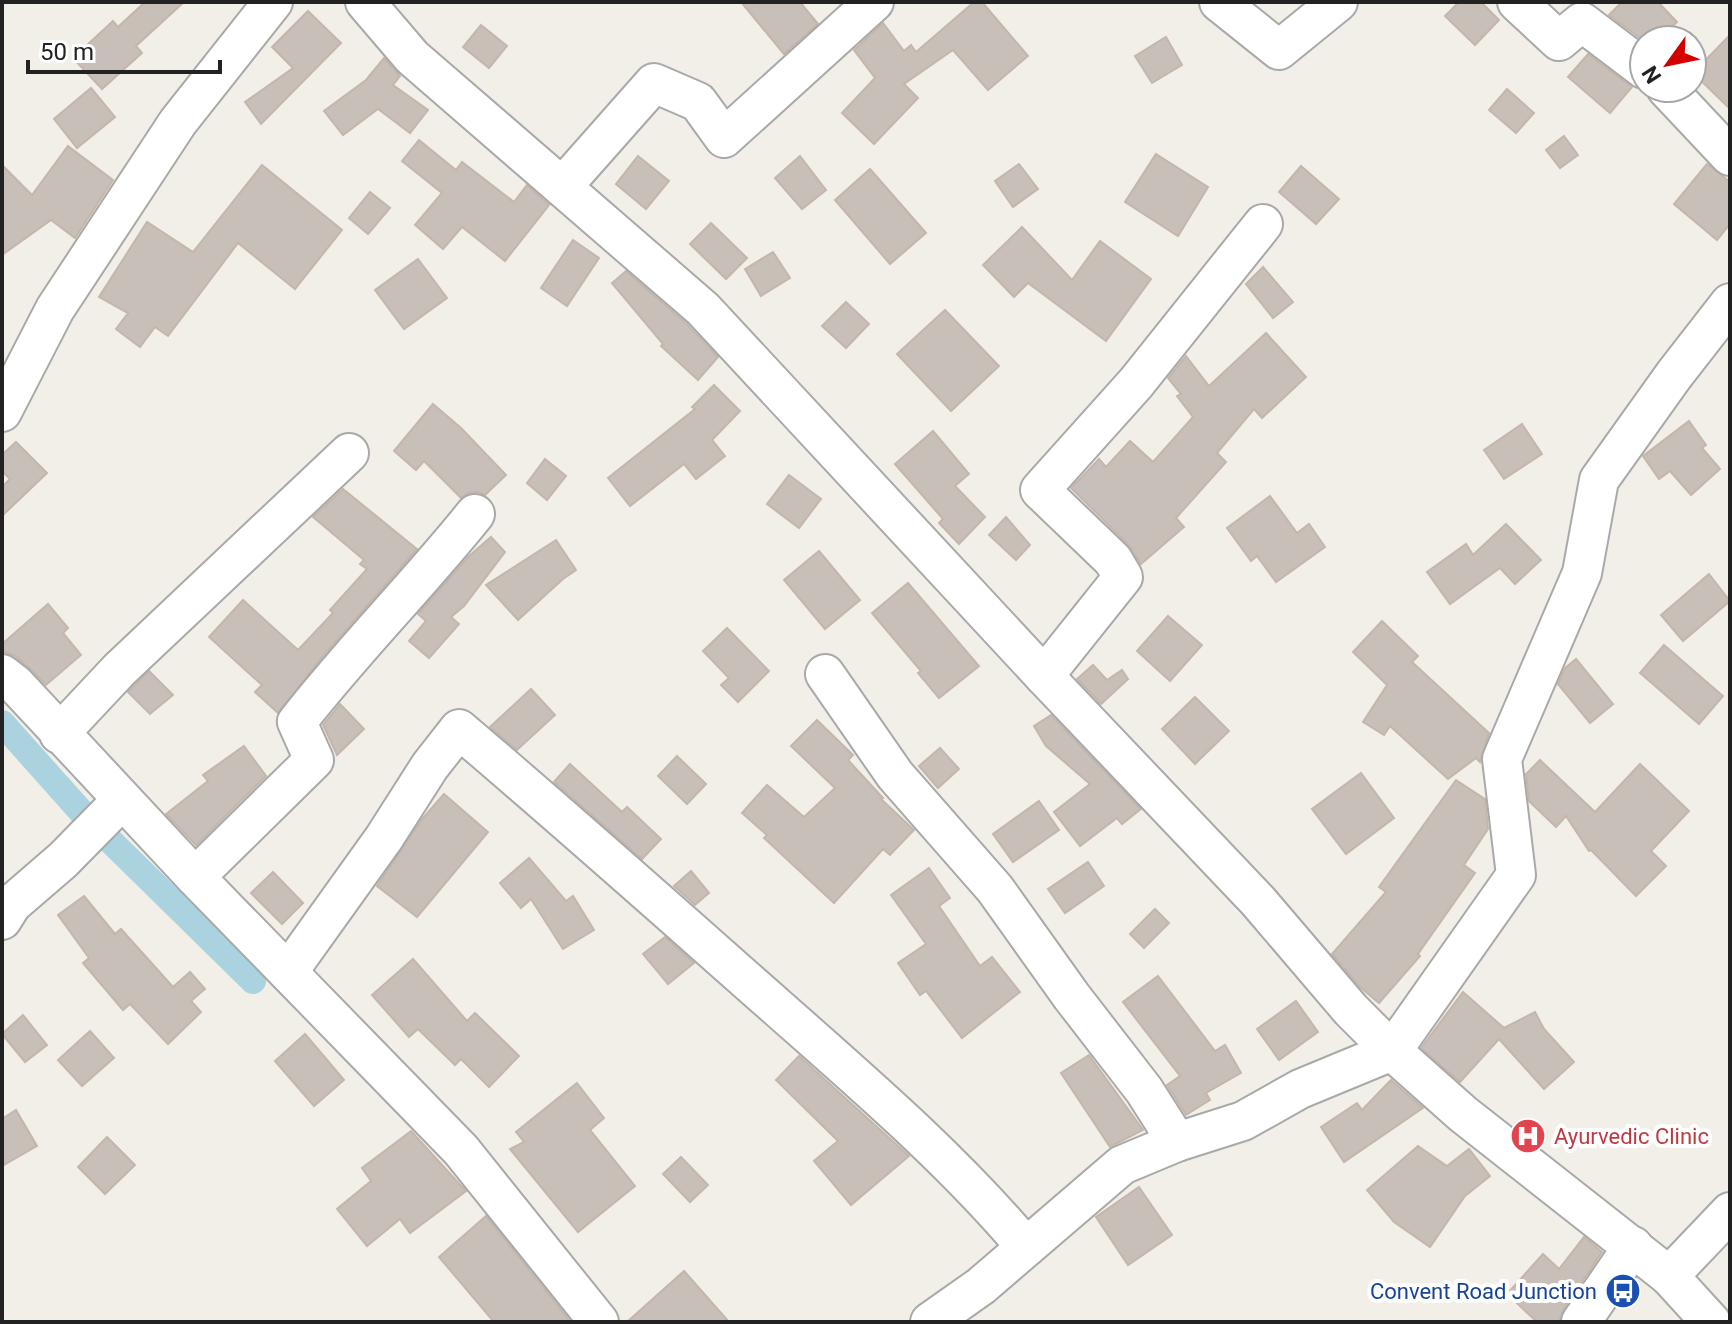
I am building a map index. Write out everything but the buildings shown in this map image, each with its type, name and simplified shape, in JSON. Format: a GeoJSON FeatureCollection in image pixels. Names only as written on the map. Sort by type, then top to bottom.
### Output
{"type":"FeatureCollection","features":[{"type":"Feature","properties":{"kind":"street"},"geometry":{"type":"LineString","coordinates":[[2,412],[55,309],[178,122],[273,2]]}},
{"type":"Feature","properties":{"kind":"street"},"geometry":{"type":"LineString","coordinates":[[562,187],[654,83],[698,102],[724,138],[874,2]]}},
{"type":"Feature","properties":{"kind":"street"},"geometry":{"type":"LineString","coordinates":[[1219,2],[1279,50],[1338,2]]}},
{"type":"Feature","properties":{"kind":"street"},"geometry":{"type":"LineString","coordinates":[[1517,2],[1559,41],[1582,22],[1628,57]]}},
{"type":"Feature","properties":{"kind":"street"},"geometry":{"type":"LineString","coordinates":[[382,8],[412,57],[703,309],[1258,901],[1351,1010],[1392,1051],[1463,1114],[1669,1276],[1711,1322]]}},
{"type":"Feature","properties":{"kind":"street"},"geometry":{"type":"LineString","coordinates":[[1681,104],[1730,156]]}},
{"type":"Feature","properties":{"kind":"street"},"geometry":{"type":"LineString","coordinates":[[1044,676],[1123,577],[1113,560],[1040,490],[1136,383],[1263,224]]}},
{"type":"Feature","properties":{"kind":"street"},"geometry":{"type":"LineString","coordinates":[[930,1322],[981,1286],[1122,1165],[1177,1142],[1243,1121],[1300,1089],[1392,1051],[1516,875],[1502,759],[1582,573],[1599,480],[1730,303]]}},
{"type":"Feature","properties":{"kind":"street"},"geometry":{"type":"LineString","coordinates":[[59,734],[119,670],[349,453]]}},
{"type":"Feature","properties":{"kind":"street"},"geometry":{"type":"LineString","coordinates":[[195,877],[314,760],[297,722],[332,677],[433,567],[475,514]]}},
{"type":"Feature","properties":{"kind":"street"},"geometry":{"type":"LineString","coordinates":[[2,674],[15,684],[59,734],[104,818],[195,877],[461,1150],[599,1322]]}},
{"type":"Feature","properties":{"kind":"street"},"geometry":{"type":"LineString","coordinates":[[825,674],[895,775],[995,889],[1072,997],[1144,1090],[1177,1142]]}},
{"type":"Feature","properties":{"kind":"street"},"geometry":{"type":"LineString","coordinates":[[288,972],[459,729],[915,1130],[1026,1247]]}},
{"type":"Feature","properties":{"kind":"street"},"geometry":{"type":"LineString","coordinates":[[2,920],[12,904],[104,818]]}},
{"type":"Feature","properties":{"kind":"street"},"geometry":{"type":"LineString","coordinates":[[1669,1276],[1730,1212]]}},
{"type":"Feature","properties":{"kind":"street"},"geometry":{"type":"LineString","coordinates":[[1581,1322],[1633,1246]]}},
{"type":"Feature","properties":{"kind":"waterway"},"geometry":{"type":"LineString","coordinates":[[2,723],[85,816],[253,981]]}},
{"type":"Feature","properties":{"kind":"place","name":"Ayurvedic Clinic"},"geometry":{"type":"Point","coordinates":[1528,1136]}},
{"type":"Feature","properties":{"kind":"place","name":"Convent Road Junction"},"geometry":{"type":"Point","coordinates":[1623,1291]}}]}
